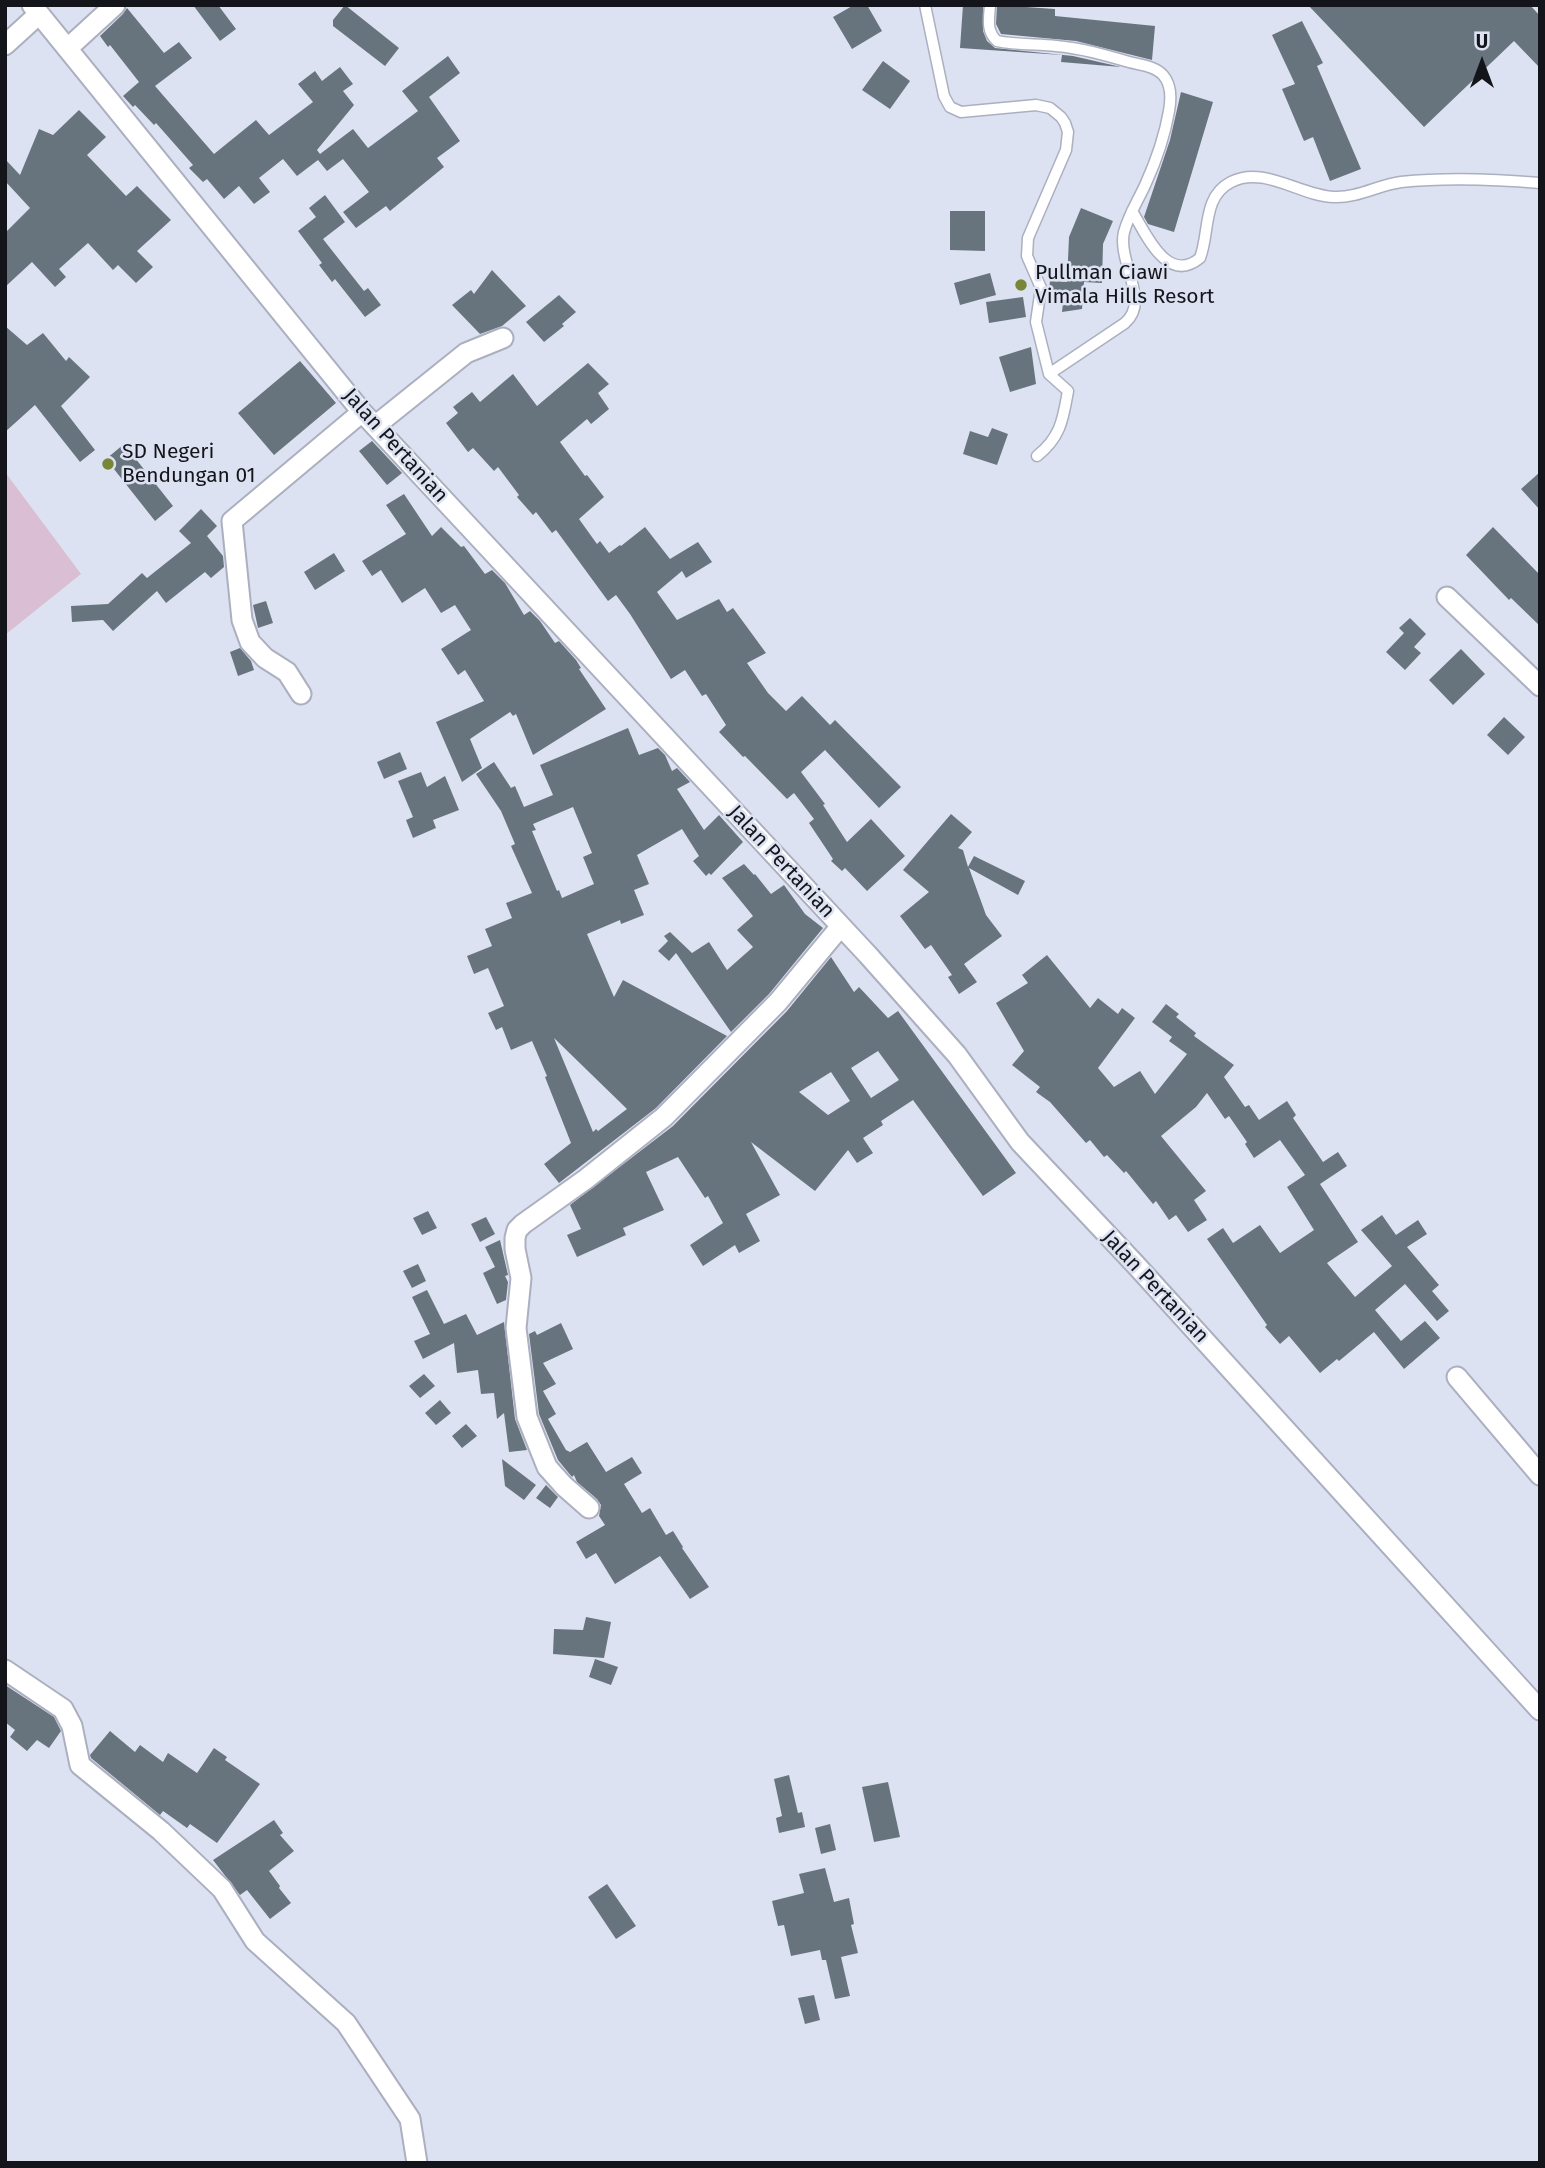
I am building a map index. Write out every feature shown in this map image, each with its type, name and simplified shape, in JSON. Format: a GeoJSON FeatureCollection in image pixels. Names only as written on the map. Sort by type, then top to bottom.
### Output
{"type":"FeatureCollection","features":[{"type":"Feature","properties":{"kind":"street"},"geometry":{"type":"LineString","coordinates":[[68,48],[115,5]]}},
{"type":"Feature","properties":{"kind":"street"},"geometry":{"type":"LineString","coordinates":[[5,45],[35,10]]}},
{"type":"Feature","properties":{"kind":"street","name":"Jalan Pertanian"},"geometry":{"type":"LineString","coordinates":[[35,10],[368,419],[841,926],[957,1055],[1020,1142],[1135,1264],[1540,1710]]}},
{"type":"Feature","properties":{"kind":"street"},"geometry":{"type":"LineString","coordinates":[[301,694],[287,672],[265,658],[250,642],[242,620],[232,521],[368,419],[466,354],[503,338]]}},
{"type":"Feature","properties":{"kind":"street"},"geometry":{"type":"LineString","coordinates":[[1447,597],[1540,686]]}},
{"type":"Feature","properties":{"kind":"street"},"geometry":{"type":"LineString","coordinates":[[589,1508],[547,1467],[527,1417],[516,1328],[521,1278],[515,1249],[517,1230],[664,1117],[778,1002],[841,926]]}},
{"type":"Feature","properties":{"kind":"street"},"geometry":{"type":"LineString","coordinates":[[1457,1377],[1540,1475]]}},
{"type":"Feature","properties":{"kind":"street"},"geometry":{"type":"LineString","coordinates":[[5,1671],[63,1709],[72,1726],[80,1765],[161,1831],[222,1889],[255,1941],[346,2023],[411,2119],[417,2163]]}},
{"type":"Feature","properties":{"kind":"lane"},"geometry":{"type":"LineString","coordinates":[[925,5],[944,96],[950,107],[961,112],[1036,104],[1061,117],[1069,132],[1066,150],[1028,238],[1027,256],[1041,288],[1036,322],[1049,374],[1068,391],[1062,424],[1056,438],[1037,456]]}},
{"type":"Feature","properties":{"kind":"lane"},"geometry":{"type":"LineString","coordinates":[[990,5],[988,26],[991,36],[997,41],[1091,51],[1151,67],[1164,76],[1171,94],[1169,112],[1147,181],[1125,232],[1123,244],[1127,268],[1136,297],[1132,315],[1125,323],[1049,374]]}},
{"type":"Feature","properties":{"kind":"lane"},"geometry":{"type":"LineString","coordinates":[[1132,211],[1156,251],[1169,262],[1187,267],[1200,258],[1209,213],[1216,194],[1230,182],[1242,178],[1257,177],[1320,196],[1335,197],[1361,194],[1390,184],[1444,178],[1540,183]]}},
{"type":"Feature","properties":{"kind":"shaded area"},"geometry":{"type":"Polygon","coordinates":[[[5,472],[81,574],[5,635],[5,472]]]}},
{"type":"Feature","properties":{"kind":"building"},"geometry":{"type":"Polygon","coordinates":[[[193,5],[218,5],[236,29],[220,41],[193,5]]]}},
{"type":"Feature","properties":{"kind":"building"},"geometry":{"type":"Polygon","coordinates":[[[345,5],[399,48],[385,66],[333,26],[333,20],[345,5]]]}},
{"type":"Feature","properties":{"kind":"building"},"geometry":{"type":"Polygon","coordinates":[[[854,5],[867,5],[882,31],[852,49],[833,17],[854,5]]]}},
{"type":"Feature","properties":{"kind":"building"},"geometry":{"type":"Polygon","coordinates":[[[963,5],[983,5],[983,31],[987,41],[995,48],[1073,56],[1121,67],[1061,62],[1062,55],[960,48],[963,5]]]}},
{"type":"Feature","properties":{"kind":"building"},"geometry":{"type":"Polygon","coordinates":[[[997,5],[1055,9],[1055,16],[1155,26],[1152,60],[1076,41],[1001,34],[996,24],[997,5]]]}},
{"type":"Feature","properties":{"kind":"building"},"geometry":{"type":"Polygon","coordinates":[[[1308,5],[1530,5],[1540,16],[1540,68],[1514,41],[1424,127],[1308,5]]]}},
{"type":"Feature","properties":{"kind":"building"},"geometry":{"type":"Polygon","coordinates":[[[127,8],[164,53],[179,42],[192,58],[155,86],[214,154],[256,120],[269,135],[313,102],[298,84],[315,71],[322,81],[340,67],[353,84],[343,91],[354,105],[317,150],[320,154],[353,129],[368,148],[418,111],[402,91],[448,56],[460,73],[429,97],[460,141],[437,158],[444,167],[390,211],[386,206],[356,228],[343,212],[369,192],[343,159],[327,171],[318,160],[297,176],[283,159],[259,178],[270,192],[254,204],[239,186],[224,199],[207,179],[203,182],[189,168],[193,165],[156,123],[154,125],[123,96],[139,82],[100,36],[127,8]]]}},
{"type":"Feature","properties":{"kind":"building"},"geometry":{"type":"Polygon","coordinates":[[[1302,21],[1323,63],[1317,66],[1361,169],[1330,181],[1313,137],[1304,141],[1282,89],[1295,84],[1272,35],[1302,21]]]}},
{"type":"Feature","properties":{"kind":"building"},"geometry":{"type":"Polygon","coordinates":[[[883,61],[910,81],[890,109],[862,90],[883,61]]]}},
{"type":"Feature","properties":{"kind":"building"},"geometry":{"type":"Polygon","coordinates":[[[1181,92],[1213,102],[1174,232],[1148,224],[1144,217],[1170,140],[1181,92]]]}},
{"type":"Feature","properties":{"kind":"building"},"geometry":{"type":"Polygon","coordinates":[[[79,110],[106,137],[87,155],[126,196],[137,186],[171,220],[137,251],[153,267],[136,283],[118,265],[113,270],[88,243],[59,269],[66,277],[55,287],[32,262],[5,287],[5,233],[30,208],[5,181],[5,159],[20,175],[39,129],[53,135],[79,110]]]}},
{"type":"Feature","properties":{"kind":"building"},"geometry":{"type":"Polygon","coordinates":[[[325,195],[345,222],[323,239],[364,291],[368,288],[381,305],[365,317],[335,279],[332,282],[319,265],[322,263],[298,231],[316,217],[309,208],[325,195]]]}},
{"type":"Feature","properties":{"kind":"building"},"geometry":{"type":"Polygon","coordinates":[[[1081,208],[1113,221],[1103,244],[1102,283],[1084,282],[1082,309],[1062,312],[1063,303],[1048,302],[1050,281],[1067,282],[1069,237],[1081,208]]]}},
{"type":"Feature","properties":{"kind":"building"},"geometry":{"type":"Polygon","coordinates":[[[950,211],[985,211],[985,251],[950,250],[950,211]]]}},
{"type":"Feature","properties":{"kind":"building"},"geometry":{"type":"Polygon","coordinates":[[[492,270],[526,306],[502,326],[480,334],[452,305],[471,290],[474,294],[492,270]]]}},
{"type":"Feature","properties":{"kind":"building"},"geometry":{"type":"Polygon","coordinates":[[[990,273],[996,295],[960,305],[954,283],[990,273]]]}},
{"type":"Feature","properties":{"kind":"building"},"geometry":{"type":"Polygon","coordinates":[[[559,295],[576,312],[544,342],[526,322],[559,295]]]}},
{"type":"Feature","properties":{"kind":"building"},"geometry":{"type":"Polygon","coordinates":[[[1023,297],[1026,317],[989,323],[986,302],[1023,297]]]}},
{"type":"Feature","properties":{"kind":"building"},"geometry":{"type":"Polygon","coordinates":[[[5,326],[27,345],[43,333],[66,361],[69,357],[90,377],[61,406],[95,450],[80,462],[35,405],[5,432],[5,326]]]}},
{"type":"Feature","properties":{"kind":"building"},"geometry":{"type":"Polygon","coordinates":[[[1031,347],[1036,384],[1010,392],[999,357],[1031,347]]]}},
{"type":"Feature","properties":{"kind":"building"},"geometry":{"type":"Polygon","coordinates":[[[300,361],[336,403],[274,455],[238,413],[300,361]]]}},
{"type":"Feature","properties":{"kind":"building"},"geometry":{"type":"Polygon","coordinates":[[[588,363],[609,384],[598,393],[609,409],[591,424],[587,419],[560,442],[604,497],[579,519],[597,544],[600,541],[609,553],[645,527],[670,559],[698,542],[712,562],[686,578],[682,571],[657,592],[677,620],[719,599],[727,612],[733,608],[766,653],[747,663],[768,693],[786,711],[802,696],[830,725],[835,720],[901,787],[879,808],[825,750],[801,772],[825,804],[823,805],[847,842],[871,819],[905,856],[867,891],[845,868],[842,871],[831,861],[833,859],[809,823],[814,819],[794,793],[787,799],[719,732],[726,725],[706,694],[702,696],[685,670],[671,679],[616,595],[608,601],[556,530],[552,533],[536,512],[533,515],[517,497],[519,495],[498,467],[494,471],[473,448],[468,452],[446,423],[458,413],[453,407],[472,392],[480,402],[513,374],[537,406],[588,363]]]}},
{"type":"Feature","properties":{"kind":"building"},"geometry":{"type":"Polygon","coordinates":[[[992,428],[1008,434],[997,465],[963,454],[970,431],[988,437],[992,428]]]}},
{"type":"Feature","properties":{"kind":"building"},"geometry":{"type":"Polygon","coordinates":[[[372,441],[402,473],[387,485],[359,451],[372,441]]]}},
{"type":"Feature","properties":{"kind":"building"},"geometry":{"type":"Polygon","coordinates":[[[124,444],[173,506],[155,521],[106,459],[124,444]]]}},
{"type":"Feature","properties":{"kind":"building"},"geometry":{"type":"Polygon","coordinates":[[[1540,472],[1540,510],[1521,489],[1540,472]]]}},
{"type":"Feature","properties":{"kind":"building"},"geometry":{"type":"Polygon","coordinates":[[[404,494],[432,536],[441,527],[461,547],[464,546],[485,574],[492,570],[505,583],[524,615],[530,611],[555,643],[559,641],[576,660],[581,668],[579,669],[606,709],[533,755],[516,714],[513,716],[510,712],[470,739],[482,768],[462,782],[436,722],[484,701],[465,670],[458,675],[441,649],[471,630],[455,605],[441,613],[425,588],[402,603],[381,570],[372,576],[362,561],[406,534],[386,505],[404,494]]]}},
{"type":"Feature","properties":{"kind":"building"},"geometry":{"type":"Polygon","coordinates":[[[201,509],[217,526],[207,536],[223,556],[224,567],[211,578],[205,572],[166,603],[157,591],[113,631],[103,620],[72,622],[71,606],[108,604],[142,573],[147,578],[191,543],[179,531],[201,509]]]}},
{"type":"Feature","properties":{"kind":"building"},"geometry":{"type":"Polygon","coordinates":[[[1493,527],[1540,575],[1540,626],[1511,598],[1509,600],[1466,555],[1493,527]]]}},
{"type":"Feature","properties":{"kind":"building"},"geometry":{"type":"Polygon","coordinates":[[[334,553],[345,571],[315,590],[304,572],[334,553]]]}},
{"type":"Feature","properties":{"kind":"building"},"geometry":{"type":"Polygon","coordinates":[[[266,601],[273,623],[258,628],[253,605],[266,601]]]}},
{"type":"Feature","properties":{"kind":"building"},"geometry":{"type":"Polygon","coordinates":[[[1410,618],[1426,634],[1414,647],[1421,653],[1405,670],[1386,652],[1404,633],[1399,628],[1410,618]]]}},
{"type":"Feature","properties":{"kind":"building"},"geometry":{"type":"Polygon","coordinates":[[[240,648],[251,661],[254,670],[238,676],[230,652],[240,648]]]}},
{"type":"Feature","properties":{"kind":"building"},"geometry":{"type":"Polygon","coordinates":[[[1461,649],[1485,674],[1453,705],[1429,680],[1461,649]]]}},
{"type":"Feature","properties":{"kind":"building"},"geometry":{"type":"Polygon","coordinates":[[[1504,717],[1525,737],[1508,755],[1487,735],[1504,717]]]}},
{"type":"Feature","properties":{"kind":"building"},"geometry":{"type":"Polygon","coordinates":[[[628,728],[639,755],[658,748],[665,755],[672,771],[677,768],[690,782],[677,789],[704,830],[719,815],[743,842],[711,875],[709,873],[706,876],[693,861],[699,856],[682,829],[637,855],[649,884],[634,890],[644,915],[621,924],[620,920],[587,934],[614,997],[623,980],[727,1036],[656,1108],[559,1183],[544,1164],[571,1143],[545,1077],[547,1076],[532,1041],[511,1050],[502,1027],[496,1030],[488,1013],[504,1006],[488,968],[474,974],[467,956],[492,946],[485,929],[512,918],[506,903],[532,893],[511,846],[515,844],[501,811],[476,774],[494,762],[511,788],[515,786],[524,807],[553,795],[540,765],[628,728]],[[573,807],[533,824],[536,830],[532,831],[562,898],[594,884],[583,857],[592,853],[573,807]],[[554,1038],[593,1132],[596,1129],[598,1131],[627,1109],[554,1038]]]}},
{"type":"Feature","properties":{"kind":"building"},"geometry":{"type":"Polygon","coordinates":[[[400,752],[407,769],[384,779],[377,762],[400,752]]]}},
{"type":"Feature","properties":{"kind":"building"},"geometry":{"type":"Polygon","coordinates":[[[421,772],[427,787],[445,776],[459,810],[433,820],[436,828],[413,838],[406,820],[413,817],[398,781],[421,772]]]}},
{"type":"Feature","properties":{"kind":"building"},"geometry":{"type":"Polygon","coordinates":[[[951,814],[972,832],[958,848],[963,850],[968,867],[974,856],[1025,881],[1018,895],[969,868],[986,915],[1002,936],[964,964],[977,982],[959,994],[948,977],[952,975],[931,945],[925,949],[900,916],[929,892],[903,870],[951,814]]]}},
{"type":"Feature","properties":{"kind":"building"},"geometry":{"type":"Polygon","coordinates":[[[744,864],[771,894],[784,885],[805,914],[823,928],[769,994],[731,1032],[676,953],[669,961],[658,951],[668,941],[664,936],[670,932],[692,953],[709,942],[727,970],[753,947],[737,930],[753,916],[722,878],[744,864]]]}},
{"type":"Feature","properties":{"kind":"building"},"geometry":{"type":"Polygon","coordinates":[[[1047,955],[1090,1008],[1098,998],[1118,1014],[1122,1008],[1135,1018],[1098,1068],[1114,1087],[1140,1071],[1155,1094],[1187,1054],[1169,1041],[1172,1037],[1152,1022],[1166,1004],[1179,1014],[1176,1017],[1196,1033],[1194,1036],[1234,1065],[1224,1077],[1245,1107],[1249,1105],[1259,1120],[1287,1101],[1296,1115],[1293,1118],[1323,1162],[1338,1152],[1347,1166],[1320,1184],[1358,1242],[1327,1263],[1355,1297],[1392,1266],[1361,1230],[1382,1215],[1396,1235],[1418,1220],[1427,1234],[1407,1247],[1439,1285],[1432,1291],[1449,1311],[1437,1321],[1405,1284],[1375,1310],[1401,1341],[1425,1321],[1440,1338],[1404,1369],[1374,1332],[1320,1373],[1289,1336],[1280,1344],[1265,1327],[1267,1325],[1207,1239],[1223,1228],[1233,1243],[1260,1225],[1280,1253],[1314,1230],[1287,1187],[1305,1175],[1280,1140],[1254,1158],[1245,1144],[1247,1142],[1229,1116],[1225,1119],[1207,1093],[1196,1107],[1161,1136],[1206,1191],[1194,1200],[1207,1220],[1188,1232],[1176,1215],[1169,1220],[1156,1201],[1153,1204],[1126,1171],[1124,1173],[1107,1155],[1104,1157],[1090,1140],[1086,1143],[1050,1102],[1036,1092],[1040,1087],[1012,1065],[1024,1051],[996,1003],[1028,983],[1022,975],[1047,955]]]}},
{"type":"Feature","properties":{"kind":"building"},"geometry":{"type":"Polygon","coordinates":[[[831,957],[854,992],[859,987],[888,1018],[898,1011],[1016,1173],[983,1196],[913,1100],[881,1121],[883,1125],[863,1138],[873,1153],[857,1163],[848,1150],[815,1191],[751,1142],[780,1195],[746,1214],[760,1241],[739,1253],[735,1245],[703,1266],[690,1245],[723,1223],[708,1196],[705,1198],[678,1157],[646,1172],[664,1210],[623,1228],[626,1235],[577,1257],[567,1235],[581,1229],[570,1205],[673,1126],[787,1011],[831,957]],[[878,1051],[851,1068],[871,1098],[899,1080],[878,1051]],[[831,1072],[799,1092],[828,1115],[850,1101],[831,1072]]]}},
{"type":"Feature","properties":{"kind":"building"},"geometry":{"type":"Polygon","coordinates":[[[428,1211],[437,1228],[422,1235],[413,1218],[428,1211]]]}},
{"type":"Feature","properties":{"kind":"building"},"geometry":{"type":"Polygon","coordinates":[[[486,1217],[495,1234],[480,1242],[471,1224],[486,1217]]]}},
{"type":"Feature","properties":{"kind":"building"},"geometry":{"type":"Polygon","coordinates":[[[500,1240],[508,1282],[506,1300],[497,1304],[483,1273],[495,1267],[485,1247],[500,1240]]]}},
{"type":"Feature","properties":{"kind":"building"},"geometry":{"type":"Polygon","coordinates":[[[418,1264],[426,1281],[412,1288],[403,1271],[418,1264]]]}},
{"type":"Feature","properties":{"kind":"building"},"geometry":{"type":"Polygon","coordinates":[[[427,1290],[444,1324],[466,1314],[477,1335],[504,1322],[515,1419],[527,1450],[509,1452],[504,1413],[497,1419],[494,1393],[481,1394],[478,1370],[457,1373],[454,1343],[423,1359],[414,1341],[430,1334],[412,1297],[427,1290]]]}},
{"type":"Feature","properties":{"kind":"building"},"geometry":{"type":"Polygon","coordinates":[[[561,1323],[573,1349],[543,1363],[556,1384],[543,1391],[556,1414],[548,1419],[566,1450],[570,1452],[587,1442],[606,1472],[632,1457],[642,1473],[624,1484],[642,1513],[650,1508],[666,1535],[673,1531],[709,1587],[690,1599],[660,1556],[615,1584],[596,1553],[586,1559],[576,1542],[605,1525],[599,1516],[601,1505],[558,1460],[539,1414],[529,1334],[535,1331],[537,1335],[561,1323]]]}},
{"type":"Feature","properties":{"kind":"building"},"geometry":{"type":"Polygon","coordinates":[[[424,1374],[435,1386],[420,1398],[409,1386],[424,1374]]]}},
{"type":"Feature","properties":{"kind":"building"},"geometry":{"type":"Polygon","coordinates":[[[440,1400],[451,1413],[436,1425],[425,1413],[440,1400]]]}},
{"type":"Feature","properties":{"kind":"building"},"geometry":{"type":"Polygon","coordinates":[[[466,1424],[477,1436],[462,1448],[452,1436],[466,1424]]]}},
{"type":"Feature","properties":{"kind":"building"},"geometry":{"type":"Polygon","coordinates":[[[502,1459],[536,1485],[524,1500],[505,1486],[502,1459]]]}},
{"type":"Feature","properties":{"kind":"building"},"geometry":{"type":"Polygon","coordinates":[[[546,1485],[558,1497],[550,1508],[536,1498],[546,1485]]]}},
{"type":"Feature","properties":{"kind":"building"},"geometry":{"type":"Polygon","coordinates":[[[586,1617],[611,1622],[604,1658],[553,1654],[554,1629],[583,1630],[586,1617]]]}},
{"type":"Feature","properties":{"kind":"building"},"geometry":{"type":"Polygon","coordinates":[[[595,1659],[618,1667],[611,1685],[589,1677],[595,1659]]]}},
{"type":"Feature","properties":{"kind":"building"},"geometry":{"type":"Polygon","coordinates":[[[5,1685],[54,1717],[61,1731],[49,1748],[37,1740],[27,1751],[10,1737],[15,1730],[5,1722],[5,1685]]]}},
{"type":"Feature","properties":{"kind":"building"},"geometry":{"type":"Polygon","coordinates":[[[110,1731],[135,1752],[140,1745],[163,1762],[168,1753],[197,1773],[214,1748],[227,1757],[225,1760],[260,1784],[217,1843],[190,1824],[187,1828],[163,1811],[160,1815],[91,1758],[90,1755],[110,1731]]]}},
{"type":"Feature","properties":{"kind":"building"},"geometry":{"type":"Polygon","coordinates":[[[789,1775],[798,1813],[802,1812],[805,1827],[779,1833],[776,1818],[782,1816],[774,1779],[789,1775]]]}},
{"type":"Feature","properties":{"kind":"building"},"geometry":{"type":"Polygon","coordinates":[[[888,1782],[900,1837],[874,1842],[862,1787],[888,1782]]]}},
{"type":"Feature","properties":{"kind":"building"},"geometry":{"type":"Polygon","coordinates":[[[274,1820],[283,1833],[280,1835],[294,1851],[269,1871],[291,1903],[270,1919],[247,1890],[240,1895],[213,1860],[274,1820]]]}},
{"type":"Feature","properties":{"kind":"building"},"geometry":{"type":"Polygon","coordinates":[[[830,1824],[836,1850],[821,1854],[815,1828],[830,1824]]]}},
{"type":"Feature","properties":{"kind":"building"},"geometry":{"type":"Polygon","coordinates":[[[825,1868],[834,1902],[849,1898],[854,1924],[851,1925],[858,1953],[841,1957],[850,1996],[835,1999],[826,1960],[822,1960],[820,1950],[791,1956],[784,1925],[778,1926],[772,1901],[804,1893],[799,1874],[825,1868]]]}},
{"type":"Feature","properties":{"kind":"building"},"geometry":{"type":"Polygon","coordinates":[[[607,1884],[636,1926],[616,1939],[588,1897],[607,1884]]]}},
{"type":"Feature","properties":{"kind":"building"},"geometry":{"type":"Polygon","coordinates":[[[814,1995],[820,2020],[805,2024],[798,1998],[814,1995]]]}},
{"type":"Feature","properties":{"kind":"place","name":"Pullman Ciawi Vimala Hills Resort"},"geometry":{"type":"Point","coordinates":[1021,285]}},
{"type":"Feature","properties":{"kind":"place","name":"SD Negeri Bendungan 01"},"geometry":{"type":"Point","coordinates":[108,464]}}]}
